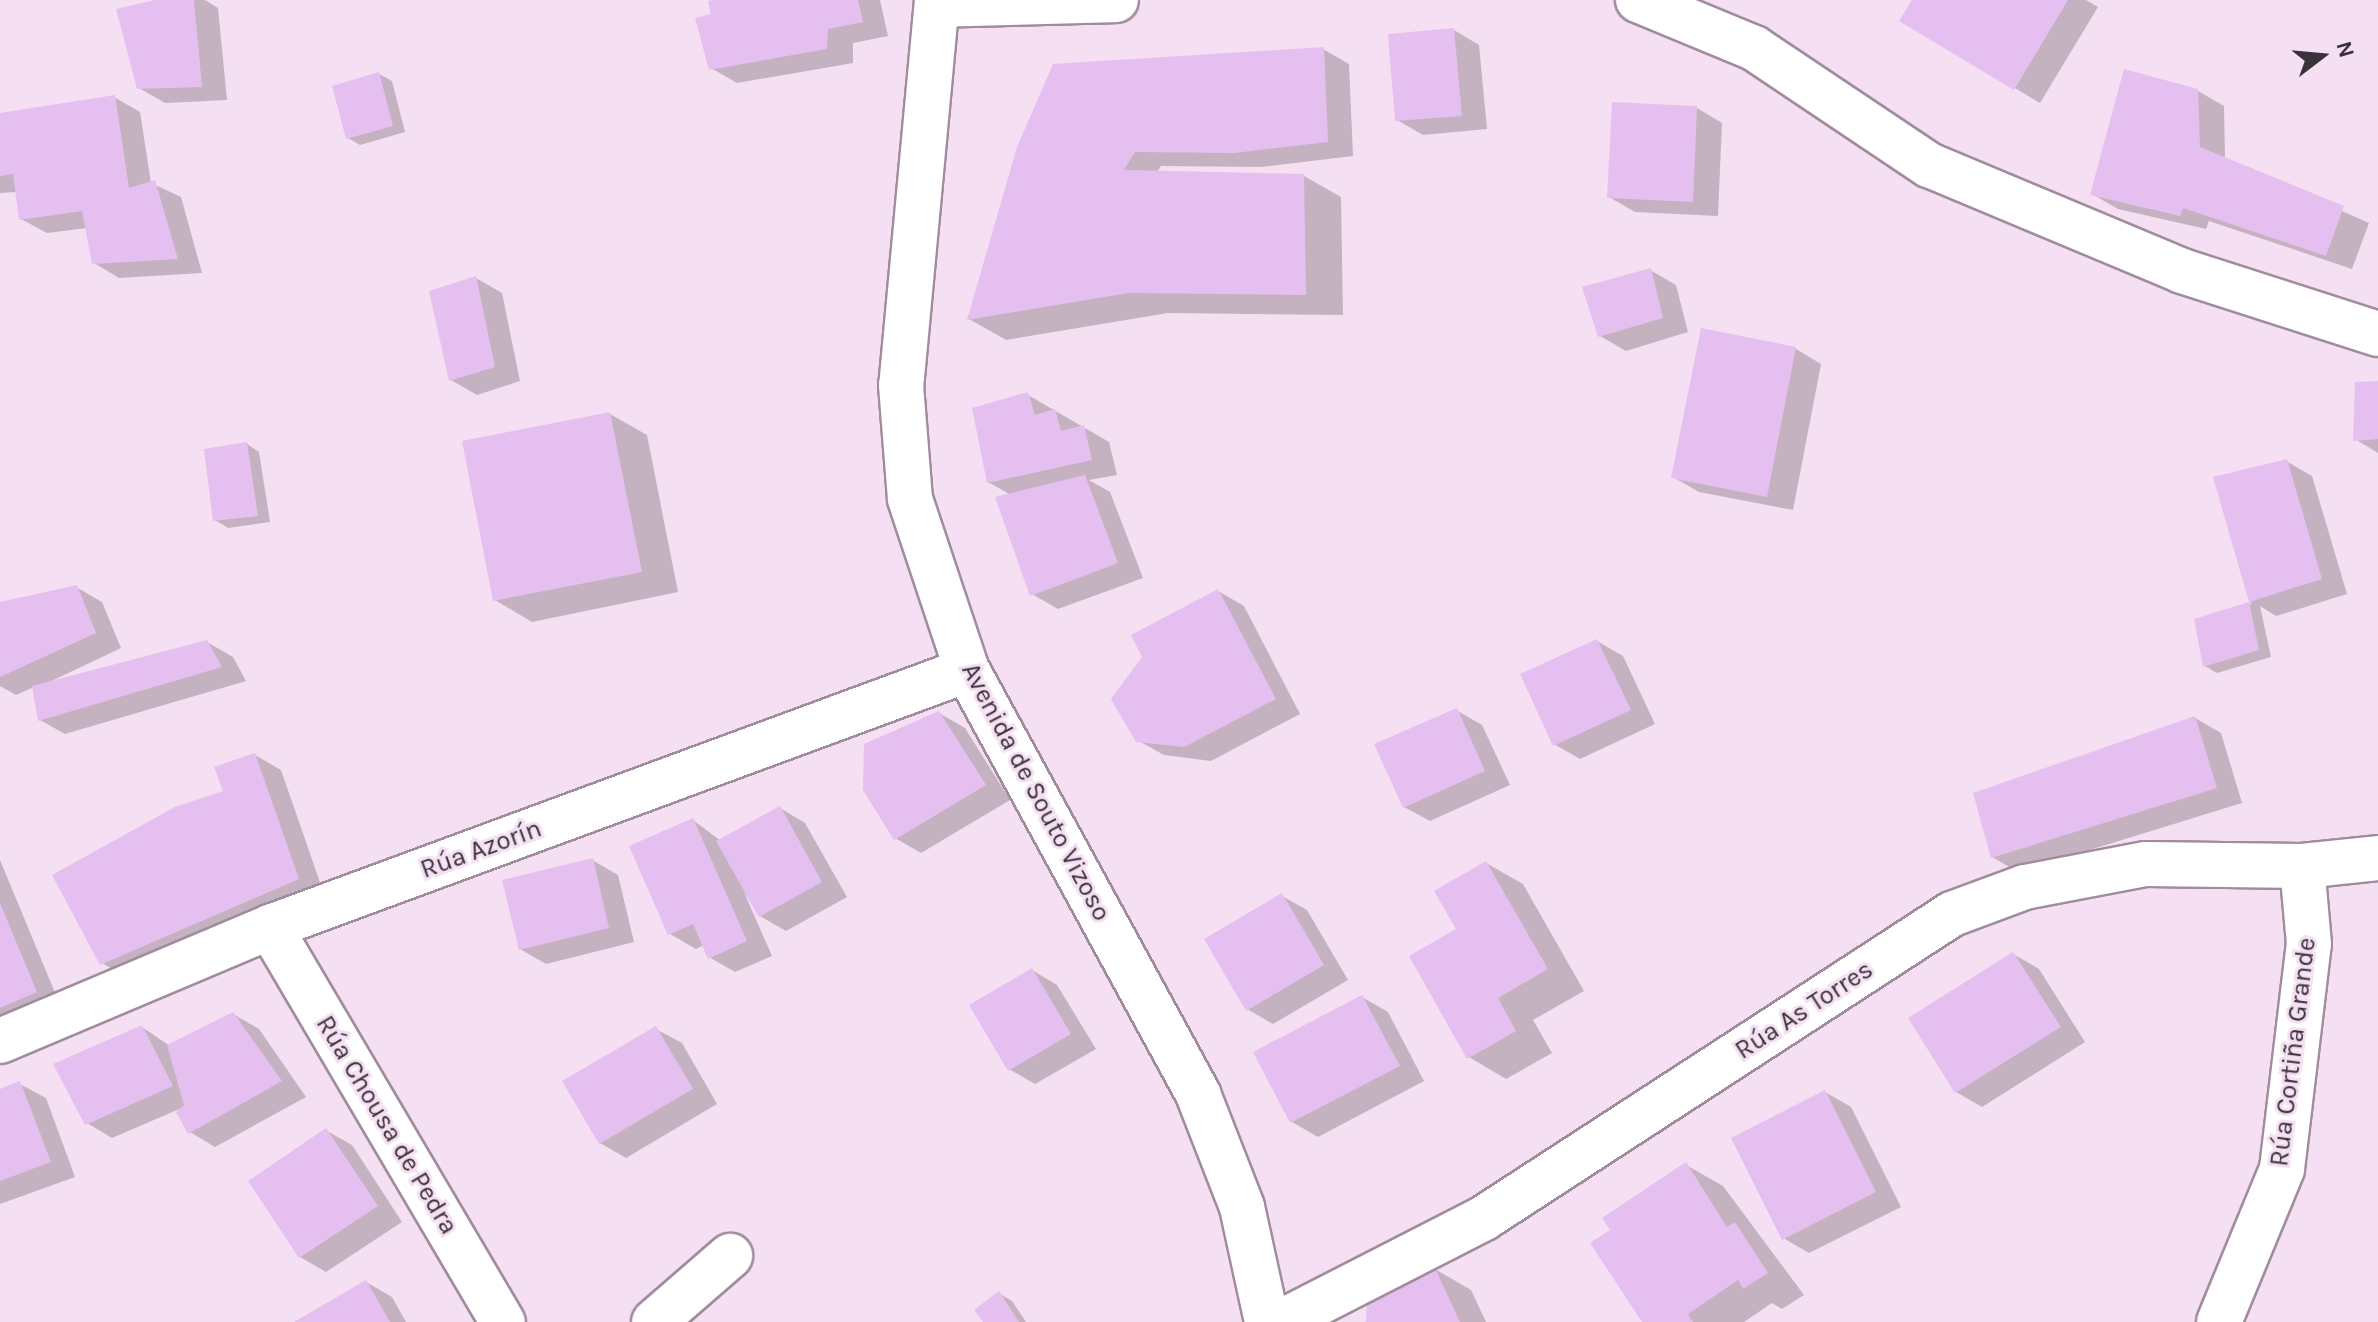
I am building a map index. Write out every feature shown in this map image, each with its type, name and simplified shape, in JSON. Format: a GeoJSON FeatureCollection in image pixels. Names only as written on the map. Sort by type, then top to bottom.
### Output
{"type":"FeatureCollection","features":[{"type":"Feature","properties":{"kind":"street"},"geometry":{"type":"LineString","coordinates":[[937,2],[1116,0]]}},
{"type":"Feature","properties":{"kind":"street"},"geometry":{"type":"LineString","coordinates":[[1638,0],[1754,48],[1929,165],[2182,271],[2378,334]]}},
{"type":"Feature","properties":{"kind":"street","name":"Avenida de Souto Vizoso"},"geometry":{"type":"LineString","coordinates":[[937,2],[901,385],[910,499],[967,670],[1198,1094],[1242,1207],[1267,1322]]}},
{"type":"Feature","properties":{"kind":"street","name":"Rúa Azorín"},"geometry":{"type":"LineString","coordinates":[[0,1041],[270,927],[967,670]]}},
{"type":"Feature","properties":{"kind":"street","name":"Rúa As Torres"},"geometry":{"type":"LineString","coordinates":[[1281,1322],[1484,1218],[1952,914],[2025,887],[2146,864],[2302,866],[2378,858]]}},
{"type":"Feature","properties":{"kind":"street","name":"Rúa Cortiña Grande"},"geometry":{"type":"LineString","coordinates":[[2219,1322],[2282,1169],[2309,944],[2302,866]]}},
{"type":"Feature","properties":{"kind":"street","name":"Rúa Chousa de Pedra"},"geometry":{"type":"LineString","coordinates":[[270,927],[503,1322]]}},
{"type":"Feature","properties":{"kind":"street"},"geometry":{"type":"LineString","coordinates":[[654,1322],[730,1256]]}},
{"type":"Feature","properties":{"kind":"building"},"geometry":{"type":"Polygon","coordinates":[[[155,0],[194,0],[202,87],[137,89],[116,9],[155,0]]]}},
{"type":"Feature","properties":{"kind":"building"},"geometry":{"type":"Polygon","coordinates":[[[858,0],[863,22],[828,29],[827,49],[709,70],[695,18],[711,14],[708,1],[858,0]]]}},
{"type":"Feature","properties":{"kind":"building"},"geometry":{"type":"Polygon","coordinates":[[[1912,0],[2068,0],[2014,90],[1899,21],[1912,0]]]}},
{"type":"Feature","properties":{"kind":"building"},"geometry":{"type":"Polygon","coordinates":[[[1454,28],[1462,116],[1395,121],[1388,34],[1454,28]]]}},
{"type":"Feature","properties":{"kind":"building"},"geometry":{"type":"Polygon","coordinates":[[[1324,47],[1328,142],[1234,153],[1135,152],[1124,170],[1304,174],[1306,295],[1129,293],[967,320],[1017,147],[1053,64],[1324,47]]]}},
{"type":"Feature","properties":{"kind":"building"},"geometry":{"type":"Polygon","coordinates":[[[2124,69],[2198,89],[2200,147],[2344,206],[2326,256],[2183,208],[2180,216],[2090,195],[2124,69]]]}},
{"type":"Feature","properties":{"kind":"building"},"geometry":{"type":"Polygon","coordinates":[[[379,72],[393,126],[346,139],[332,86],[379,72]]]}},
{"type":"Feature","properties":{"kind":"building"},"geometry":{"type":"Polygon","coordinates":[[[115,95],[129,188],[155,180],[178,259],[92,264],[82,211],[19,220],[13,174],[0,176],[0,113],[115,95]]]}},
{"type":"Feature","properties":{"kind":"building"},"geometry":{"type":"Polygon","coordinates":[[[1612,102],[1697,106],[1693,202],[1607,198],[1612,102]]]}},
{"type":"Feature","properties":{"kind":"building"},"geometry":{"type":"Polygon","coordinates":[[[1651,268],[1663,318],[1598,337],[1582,287],[1651,268]]]}},
{"type":"Feature","properties":{"kind":"building"},"geometry":{"type":"Polygon","coordinates":[[[476,276],[495,367],[449,381],[429,291],[476,276]]]}},
{"type":"Feature","properties":{"kind":"building"},"geometry":{"type":"Polygon","coordinates":[[[1701,328],[1796,347],[1767,497],[1671,478],[1701,328]]]}},
{"type":"Feature","properties":{"kind":"building"},"geometry":{"type":"Polygon","coordinates":[[[2378,381],[2378,439],[2353,441],[2355,382],[2378,381]]]}},
{"type":"Feature","properties":{"kind":"building"},"geometry":{"type":"Polygon","coordinates":[[[1028,392],[1035,415],[1055,409],[1061,431],[1084,425],[1092,460],[987,483],[972,408],[1028,392]]]}},
{"type":"Feature","properties":{"kind":"building"},"geometry":{"type":"Polygon","coordinates":[[[610,412],[642,572],[493,601],[462,441],[610,412]]]}},
{"type":"Feature","properties":{"kind":"building"},"geometry":{"type":"Polygon","coordinates":[[[247,442],[258,516],[213,521],[204,449],[247,442]]]}},
{"type":"Feature","properties":{"kind":"building"},"geometry":{"type":"Polygon","coordinates":[[[2287,459],[2322,579],[2249,602],[2213,477],[2287,459]]]}},
{"type":"Feature","properties":{"kind":"building"},"geometry":{"type":"Polygon","coordinates":[[[1085,475],[1118,563],[1030,596],[995,497],[1085,475]]]}},
{"type":"Feature","properties":{"kind":"building"},"geometry":{"type":"Polygon","coordinates":[[[77,585],[96,633],[0,677],[0,602],[77,585]]]}},
{"type":"Feature","properties":{"kind":"building"},"geometry":{"type":"Polygon","coordinates":[[[1218,589],[1276,699],[1184,747],[1136,742],[1111,699],[1142,657],[1131,635],[1218,589]]]}},
{"type":"Feature","properties":{"kind":"building"},"geometry":{"type":"Polygon","coordinates":[[[2249,602],[2259,650],[2203,667],[2194,619],[2249,602]]]}},
{"type":"Feature","properties":{"kind":"building"},"geometry":{"type":"Polygon","coordinates":[[[1597,639],[1631,710],[1553,746],[1520,674],[1597,639]]]}},
{"type":"Feature","properties":{"kind":"building"},"geometry":{"type":"Polygon","coordinates":[[[207,640],[222,667],[38,721],[32,686],[207,640]]]}},
{"type":"Feature","properties":{"kind":"building"},"geometry":{"type":"Polygon","coordinates":[[[1457,708],[1485,771],[1403,808],[1374,744],[1457,708]]]}},
{"type":"Feature","properties":{"kind":"building"},"geometry":{"type":"Polygon","coordinates":[[[939,711],[986,785],[894,840],[863,790],[864,744],[939,711]]]}},
{"type":"Feature","properties":{"kind":"building"},"geometry":{"type":"Polygon","coordinates":[[[2195,716],[2217,788],[1991,858],[1973,793],[2195,716]]]}},
{"type":"Feature","properties":{"kind":"building"},"geometry":{"type":"Polygon","coordinates":[[[255,753],[299,879],[100,965],[52,875],[175,807],[223,791],[214,767],[255,753]]]}},
{"type":"Feature","properties":{"kind":"building"},"geometry":{"type":"Polygon","coordinates":[[[780,806],[822,882],[759,917],[716,841],[780,806]]]}},
{"type":"Feature","properties":{"kind":"building"},"geometry":{"type":"Polygon","coordinates":[[[693,818],[747,941],[708,959],[693,924],[668,935],[629,846],[693,818]]]}},
{"type":"Feature","properties":{"kind":"building"},"geometry":{"type":"Polygon","coordinates":[[[593,858],[609,928],[519,950],[502,880],[593,858]]]}},
{"type":"Feature","properties":{"kind":"building"},"geometry":{"type":"Polygon","coordinates":[[[1486,861],[1548,969],[1498,998],[1516,1031],[1467,1059],[1409,956],[1456,929],[1434,891],[1486,861]]]}},
{"type":"Feature","properties":{"kind":"building"},"geometry":{"type":"Polygon","coordinates":[[[1282,893],[1324,965],[1246,1011],[1204,939],[1282,893]]]}},
{"type":"Feature","properties":{"kind":"building"},"geometry":{"type":"Polygon","coordinates":[[[0,903],[37,992],[0,1008],[0,903]]]}},
{"type":"Feature","properties":{"kind":"building"},"geometry":{"type":"Polygon","coordinates":[[[2013,952],[2061,1027],[1955,1093],[1908,1018],[2013,952]]]}},
{"type":"Feature","properties":{"kind":"building"},"geometry":{"type":"Polygon","coordinates":[[[1032,968],[1071,1034],[1008,1071],[969,1005],[1032,968]]]}},
{"type":"Feature","properties":{"kind":"building"},"geometry":{"type":"Polygon","coordinates":[[[1362,995],[1400,1066],[1290,1123],[1253,1052],[1362,995]]]}},
{"type":"Feature","properties":{"kind":"building"},"geometry":{"type":"Polygon","coordinates":[[[233,1012],[282,1081],[188,1134],[176,1112],[184,1105],[167,1045],[233,1012]]]}},
{"type":"Feature","properties":{"kind":"building"},"geometry":{"type":"Polygon","coordinates":[[[142,1025],[173,1086],[85,1125],[53,1064],[142,1025]]]}},
{"type":"Feature","properties":{"kind":"building"},"geometry":{"type":"Polygon","coordinates":[[[656,1026],[693,1089],[599,1144],[562,1081],[656,1026]]]}},
{"type":"Feature","properties":{"kind":"building"},"geometry":{"type":"Polygon","coordinates":[[[20,1081],[51,1162],[0,1181],[0,1089],[20,1081]]]}},
{"type":"Feature","properties":{"kind":"building"},"geometry":{"type":"Polygon","coordinates":[[[1825,1090],[1876,1192],[1782,1240],[1731,1138],[1825,1090]]]}},
{"type":"Feature","properties":{"kind":"building"},"geometry":{"type":"Polygon","coordinates":[[[326,1128],[378,1206],[299,1258],[248,1181],[326,1128]]]}},
{"type":"Feature","properties":{"kind":"building"},"geometry":{"type":"Polygon","coordinates":[[[1686,1162],[1727,1227],[1735,1222],[1768,1273],[1743,1289],[1738,1280],[1688,1314],[1693,1322],[1642,1322],[1590,1243],[1610,1230],[1602,1218],[1686,1162]]]}},
{"type":"Feature","properties":{"kind":"building"},"geometry":{"type":"Polygon","coordinates":[[[1434,1266],[1460,1322],[1366,1322],[1367,1297],[1434,1266]]]}},
{"type":"Feature","properties":{"kind":"building"},"geometry":{"type":"Polygon","coordinates":[[[366,1280],[390,1322],[294,1322],[366,1280]]]}},
{"type":"Feature","properties":{"kind":"building"},"geometry":{"type":"Polygon","coordinates":[[[999,1291],[1019,1322],[983,1322],[974,1310],[999,1291]]]}}]}
